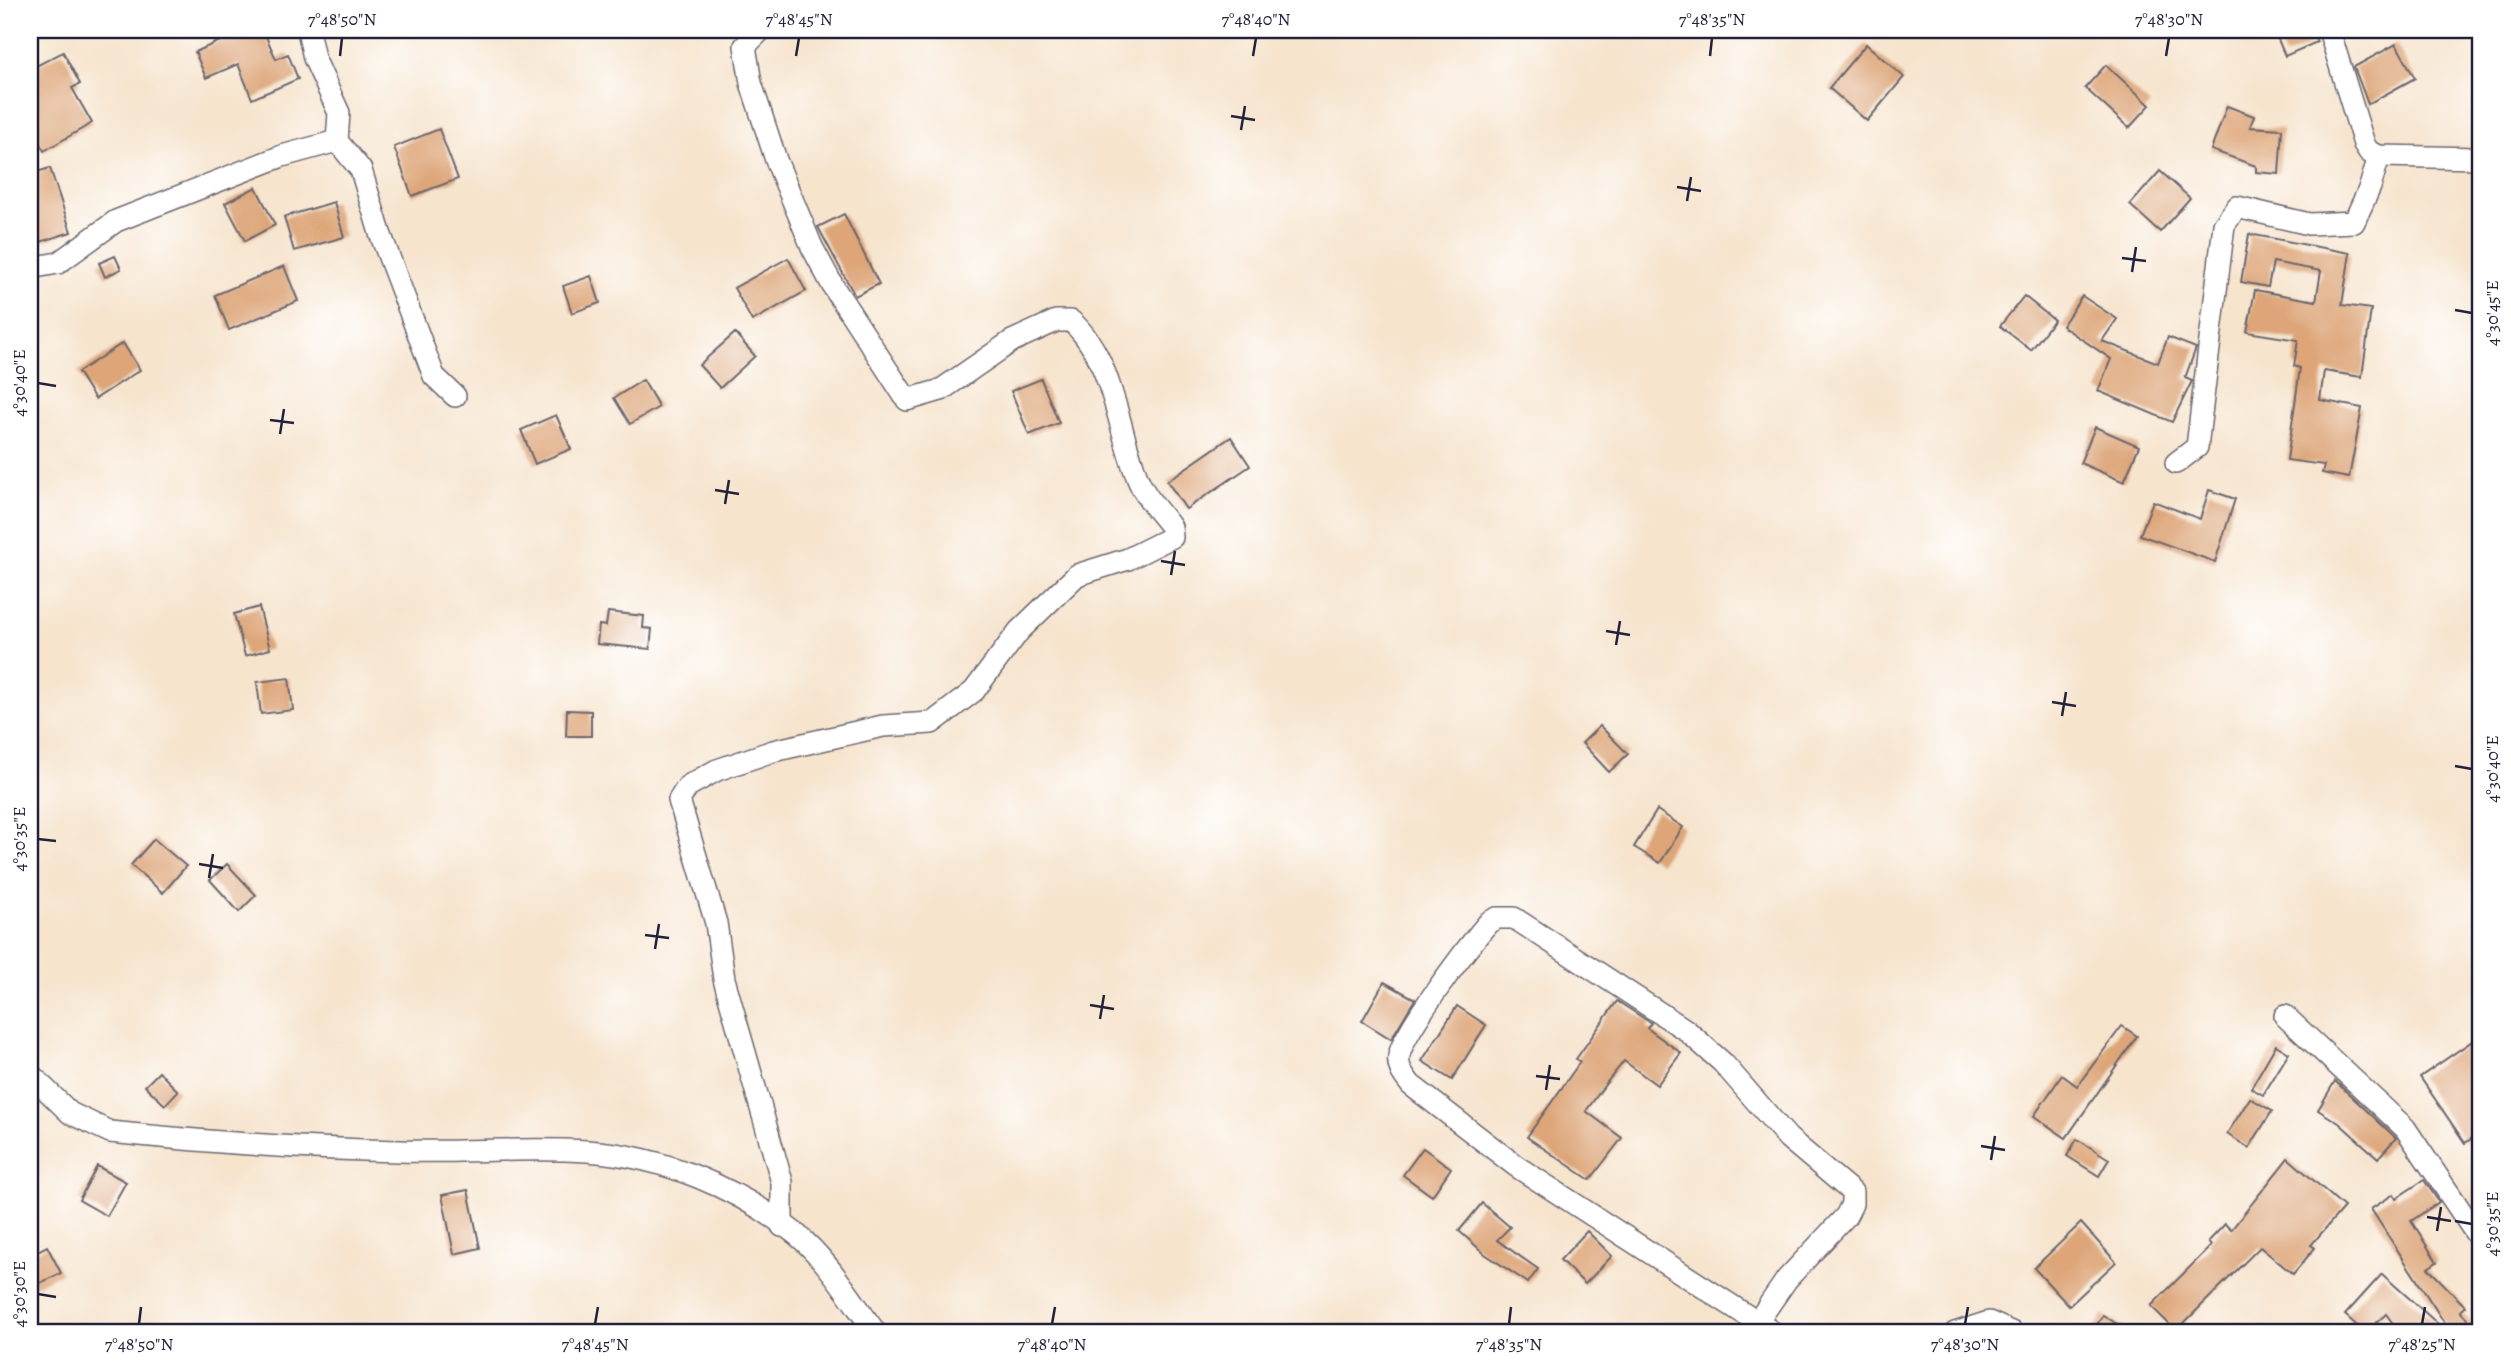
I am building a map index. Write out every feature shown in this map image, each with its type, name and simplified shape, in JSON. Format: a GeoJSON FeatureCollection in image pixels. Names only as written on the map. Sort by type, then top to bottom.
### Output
{"type":"FeatureCollection","features":[{"type":"Feature","properties":{"kind":"street"},"geometry":{"type":"LineString","coordinates":[[308,30],[314,58],[339,113],[337,141],[361,170],[380,233],[433,376],[455,396]]}},
{"type":"Feature","properties":{"kind":"street"},"geometry":{"type":"LineString","coordinates":[[761,30],[745,46],[751,83],[776,160],[812,247],[834,288],[907,400],[941,390],[1012,341],[1056,321],[1071,321],[1099,360],[1136,474],[1147,498],[1171,527],[1171,537],[1128,559],[1077,575],[1019,631],[974,691],[932,723],[883,726],[773,751],[717,770],[688,786],[679,800],[716,923],[724,979],[782,1182],[782,1226]]}},
{"type":"Feature","properties":{"kind":"street"},"geometry":{"type":"LineString","coordinates":[[2329,30],[2364,144],[2369,152],[2379,156],[2481,158]]}},
{"type":"Feature","properties":{"kind":"street"},"geometry":{"type":"LineString","coordinates":[[30,268],[58,263],[116,221],[282,156],[337,141]]}},
{"type":"Feature","properties":{"kind":"street"},"geometry":{"type":"LineString","coordinates":[[2176,463],[2197,447],[2224,225],[2237,207],[2309,224],[2354,222],[2370,187],[2379,156]]}},
{"type":"Feature","properties":{"kind":"street"},"geometry":{"type":"LineString","coordinates":[[1497,918],[1514,918],[1686,1030],[1723,1063],[1788,1138],[1852,1192],[1852,1204],[1846,1216],[1787,1279],[1766,1327],[1516,1166],[1411,1085],[1399,1068],[1399,1054],[1439,988],[1489,922],[1497,918]]}},
{"type":"Feature","properties":{"kind":"street"},"geometry":{"type":"LineString","coordinates":[[2285,1016],[2405,1128],[2481,1241]]}},
{"type":"Feature","properties":{"kind":"street"},"geometry":{"type":"LineString","coordinates":[[30,1074],[70,1114],[110,1132],[400,1151],[588,1151],[636,1159],[717,1184],[797,1235],[831,1273],[876,1333]]}},
{"type":"Feature","properties":{"kind":"street"},"geometry":{"type":"LineString","coordinates":[[1955,1333],[1959,1329],[1989,1322],[2013,1333]]}},
{"type":"Feature","properties":{"kind":"building"},"geometry":{"type":"Polygon","coordinates":[[[245,30],[263,30],[276,59],[288,54],[298,79],[252,99],[238,64],[206,78],[195,52],[245,30]]]}},
{"type":"Feature","properties":{"kind":"building"},"geometry":{"type":"Polygon","coordinates":[[[2274,30],[2311,30],[2317,42],[2285,56],[2274,30]]]}},
{"type":"Feature","properties":{"kind":"building"},"geometry":{"type":"Polygon","coordinates":[[[1866,44],[1904,77],[1867,121],[1829,88],[1866,44]]]}},
{"type":"Feature","properties":{"kind":"building"},"geometry":{"type":"Polygon","coordinates":[[[2396,44],[2415,78],[2368,104],[2354,67],[2396,44]]]}},
{"type":"Feature","properties":{"kind":"building"},"geometry":{"type":"Polygon","coordinates":[[[63,52],[80,84],[72,88],[92,123],[44,151],[30,127],[30,69],[63,52]]]}},
{"type":"Feature","properties":{"kind":"building"},"geometry":{"type":"Polygon","coordinates":[[[2106,65],[2150,105],[2129,128],[2085,88],[2106,65]]]}},
{"type":"Feature","properties":{"kind":"building"},"geometry":{"type":"Polygon","coordinates":[[[2227,106],[2254,116],[2250,127],[2282,129],[2279,174],[2256,172],[2256,166],[2211,150],[2227,106]]]}},
{"type":"Feature","properties":{"kind":"building"},"geometry":{"type":"Polygon","coordinates":[[[439,129],[458,179],[412,196],[394,147],[439,129]]]}},
{"type":"Feature","properties":{"kind":"building"},"geometry":{"type":"Polygon","coordinates":[[[50,168],[71,232],[37,243],[30,221],[30,174],[50,168]]]}},
{"type":"Feature","properties":{"kind":"building"},"geometry":{"type":"Polygon","coordinates":[[[2160,171],[2190,198],[2160,232],[2130,205],[2160,171]]]}},
{"type":"Feature","properties":{"kind":"building"},"geometry":{"type":"Polygon","coordinates":[[[256,187],[275,225],[245,241],[225,203],[256,187]]]}},
{"type":"Feature","properties":{"kind":"building"},"geometry":{"type":"Polygon","coordinates":[[[334,202],[344,237],[294,251],[284,217],[334,202]]]}},
{"type":"Feature","properties":{"kind":"building"},"geometry":{"type":"Polygon","coordinates":[[[844,214],[879,284],[855,296],[818,227],[844,214]]]}},
{"type":"Feature","properties":{"kind":"building"},"geometry":{"type":"Polygon","coordinates":[[[2249,234],[2350,253],[2342,305],[2371,309],[2362,377],[2324,371],[2320,400],[2362,408],[2349,478],[2322,473],[2324,465],[2287,460],[2300,368],[2294,366],[2298,340],[2247,332],[2255,290],[2316,301],[2321,271],[2273,262],[2268,287],[2241,282],[2249,234]]]}},
{"type":"Feature","properties":{"kind":"building"},"geometry":{"type":"Polygon","coordinates":[[[115,256],[121,269],[105,277],[99,263],[115,256]]]}},
{"type":"Feature","properties":{"kind":"building"},"geometry":{"type":"Polygon","coordinates":[[[788,258],[806,291],[752,321],[734,288],[788,258]]]}},
{"type":"Feature","properties":{"kind":"building"},"geometry":{"type":"Polygon","coordinates":[[[284,266],[298,301],[229,330],[215,295],[284,266]]]}},
{"type":"Feature","properties":{"kind":"building"},"geometry":{"type":"Polygon","coordinates":[[[591,276],[600,303],[572,313],[563,286],[591,276]]]}},
{"type":"Feature","properties":{"kind":"building"},"geometry":{"type":"Polygon","coordinates":[[[2024,296],[2054,320],[2031,350],[2000,326],[2024,296]]]}},
{"type":"Feature","properties":{"kind":"building"},"geometry":{"type":"Polygon","coordinates":[[[2082,296],[2117,319],[2102,341],[2158,363],[2168,337],[2196,348],[2185,378],[2192,381],[2172,422],[2098,391],[2111,359],[2062,326],[2082,296]]]}},
{"type":"Feature","properties":{"kind":"building"},"geometry":{"type":"Polygon","coordinates":[[[735,333],[755,356],[720,388],[699,365],[735,333]]]}},
{"type":"Feature","properties":{"kind":"building"},"geometry":{"type":"Polygon","coordinates":[[[123,343],[140,370],[95,399],[78,372],[123,343]]]}},
{"type":"Feature","properties":{"kind":"building"},"geometry":{"type":"Polygon","coordinates":[[[1041,379],[1059,423],[1029,435],[1011,391],[1041,379]]]}},
{"type":"Feature","properties":{"kind":"building"},"geometry":{"type":"Polygon","coordinates":[[[643,380],[659,407],[630,424],[614,398],[643,380]]]}},
{"type":"Feature","properties":{"kind":"building"},"geometry":{"type":"Polygon","coordinates":[[[556,415],[571,449],[535,464],[521,430],[556,415]]]}},
{"type":"Feature","properties":{"kind":"building"},"geometry":{"type":"Polygon","coordinates":[[[2095,427],[2139,446],[2124,482],[2080,463],[2095,427]]]}},
{"type":"Feature","properties":{"kind":"building"},"geometry":{"type":"Polygon","coordinates":[[[1231,437],[1250,466],[1186,509],[1167,481],[1231,437]]]}},
{"type":"Feature","properties":{"kind":"building"},"geometry":{"type":"Polygon","coordinates":[[[2209,490],[2235,499],[2215,562],[2140,535],[2153,501],[2200,519],[2209,490]]]}},
{"type":"Feature","properties":{"kind":"building"},"geometry":{"type":"Polygon","coordinates":[[[259,607],[270,649],[245,656],[234,614],[259,607]]]}},
{"type":"Feature","properties":{"kind":"building"},"geometry":{"type":"Polygon","coordinates":[[[608,612],[644,616],[643,628],[652,629],[650,649],[597,644],[599,625],[606,626],[608,612]]]}},
{"type":"Feature","properties":{"kind":"building"},"geometry":{"type":"Polygon","coordinates":[[[289,678],[293,710],[261,714],[257,682],[289,678]]]}},
{"type":"Feature","properties":{"kind":"building"},"geometry":{"type":"Polygon","coordinates":[[[567,710],[591,711],[591,736],[566,736],[567,710]]]}},
{"type":"Feature","properties":{"kind":"building"},"geometry":{"type":"Polygon","coordinates":[[[1600,726],[1628,754],[1609,772],[1582,743],[1600,726]]]}},
{"type":"Feature","properties":{"kind":"building"},"geometry":{"type":"Polygon","coordinates":[[[1657,810],[1683,827],[1660,863],[1634,847],[1657,810]]]}},
{"type":"Feature","properties":{"kind":"building"},"geometry":{"type":"Polygon","coordinates":[[[154,839],[186,866],[163,893],[131,865],[154,839]]]}},
{"type":"Feature","properties":{"kind":"building"},"geometry":{"type":"Polygon","coordinates":[[[227,864],[256,895],[239,912],[210,880],[227,864]]]}},
{"type":"Feature","properties":{"kind":"building"},"geometry":{"type":"Polygon","coordinates":[[[1384,982],[1415,999],[1391,1039],[1362,1021],[1384,982]]]}},
{"type":"Feature","properties":{"kind":"building"},"geometry":{"type":"Polygon","coordinates":[[[1617,1001],[1651,1023],[1647,1028],[1681,1053],[1657,1085],[1624,1061],[1586,1111],[1622,1138],[1590,1180],[1527,1137],[1580,1062],[1576,1059],[1617,1001]]]}},
{"type":"Feature","properties":{"kind":"building"},"geometry":{"type":"Polygon","coordinates":[[[1457,1006],[1486,1025],[1452,1080],[1422,1061],[1457,1006]]]}},
{"type":"Feature","properties":{"kind":"building"},"geometry":{"type":"Polygon","coordinates":[[[2122,1026],[2137,1036],[2066,1138],[2034,1116],[2062,1075],[2077,1086],[2122,1026]]]}},
{"type":"Feature","properties":{"kind":"building"},"geometry":{"type":"Polygon","coordinates":[[[2481,1035],[2481,1132],[2465,1143],[2420,1077],[2481,1035]]]}},
{"type":"Feature","properties":{"kind":"building"},"geometry":{"type":"Polygon","coordinates":[[[2276,1045],[2289,1053],[2263,1095],[2251,1088],[2276,1045]]]}},
{"type":"Feature","properties":{"kind":"building"},"geometry":{"type":"Polygon","coordinates":[[[159,1072],[178,1091],[165,1105],[145,1086],[159,1072]]]}},
{"type":"Feature","properties":{"kind":"building"},"geometry":{"type":"Polygon","coordinates":[[[2335,1081],[2396,1138],[2378,1158],[2339,1123],[2318,1110],[2335,1081]]]}},
{"type":"Feature","properties":{"kind":"building"},"geometry":{"type":"Polygon","coordinates":[[[2250,1098],[2272,1111],[2249,1148],[2227,1134],[2250,1098]]]}},
{"type":"Feature","properties":{"kind":"building"},"geometry":{"type":"Polygon","coordinates":[[[2077,1139],[2109,1159],[2099,1176],[2067,1156],[2077,1139]]]}},
{"type":"Feature","properties":{"kind":"building"},"geometry":{"type":"Polygon","coordinates":[[[1423,1148],[1451,1168],[1432,1196],[1403,1175],[1423,1148]]]}},
{"type":"Feature","properties":{"kind":"building"},"geometry":{"type":"Polygon","coordinates":[[[2288,1158],[2344,1207],[2311,1245],[2315,1248],[2293,1274],[2260,1247],[2176,1331],[2151,1306],[2211,1246],[2208,1242],[2225,1224],[2231,1230],[2288,1158]]]}},
{"type":"Feature","properties":{"kind":"building"},"geometry":{"type":"Polygon","coordinates":[[[97,1166],[126,1182],[107,1216],[79,1200],[97,1166]]]}},
{"type":"Feature","properties":{"kind":"building"},"geometry":{"type":"Polygon","coordinates":[[[2424,1180],[2439,1202],[2411,1221],[2437,1262],[2428,1268],[2465,1306],[2460,1311],[2481,1333],[2451,1333],[2371,1209],[2394,1194],[2396,1198],[2424,1180]]]}},
{"type":"Feature","properties":{"kind":"building"},"geometry":{"type":"Polygon","coordinates":[[[468,1190],[480,1248],[454,1254],[442,1195],[468,1190]]]}},
{"type":"Feature","properties":{"kind":"building"},"geometry":{"type":"Polygon","coordinates":[[[1482,1203],[1510,1227],[1497,1240],[1538,1269],[1528,1283],[1485,1254],[1459,1231],[1482,1203]]]}},
{"type":"Feature","properties":{"kind":"building"},"geometry":{"type":"Polygon","coordinates":[[[2081,1223],[2116,1262],[2069,1306],[2034,1268],[2081,1223]]]}},
{"type":"Feature","properties":{"kind":"building"},"geometry":{"type":"Polygon","coordinates":[[[1587,1231],[1612,1256],[1585,1284],[1560,1260],[1587,1231]]]}},
{"type":"Feature","properties":{"kind":"building"},"geometry":{"type":"Polygon","coordinates":[[[47,1246],[61,1273],[30,1288],[30,1255],[47,1246]]]}},
{"type":"Feature","properties":{"kind":"building"},"geometry":{"type":"Polygon","coordinates":[[[2382,1274],[2448,1333],[2400,1333],[2386,1314],[2365,1333],[2345,1315],[2382,1274]]]}},
{"type":"Feature","properties":{"kind":"building"},"geometry":{"type":"Polygon","coordinates":[[[2103,1315],[2131,1333],[2092,1333],[2103,1315]]]}}]}
